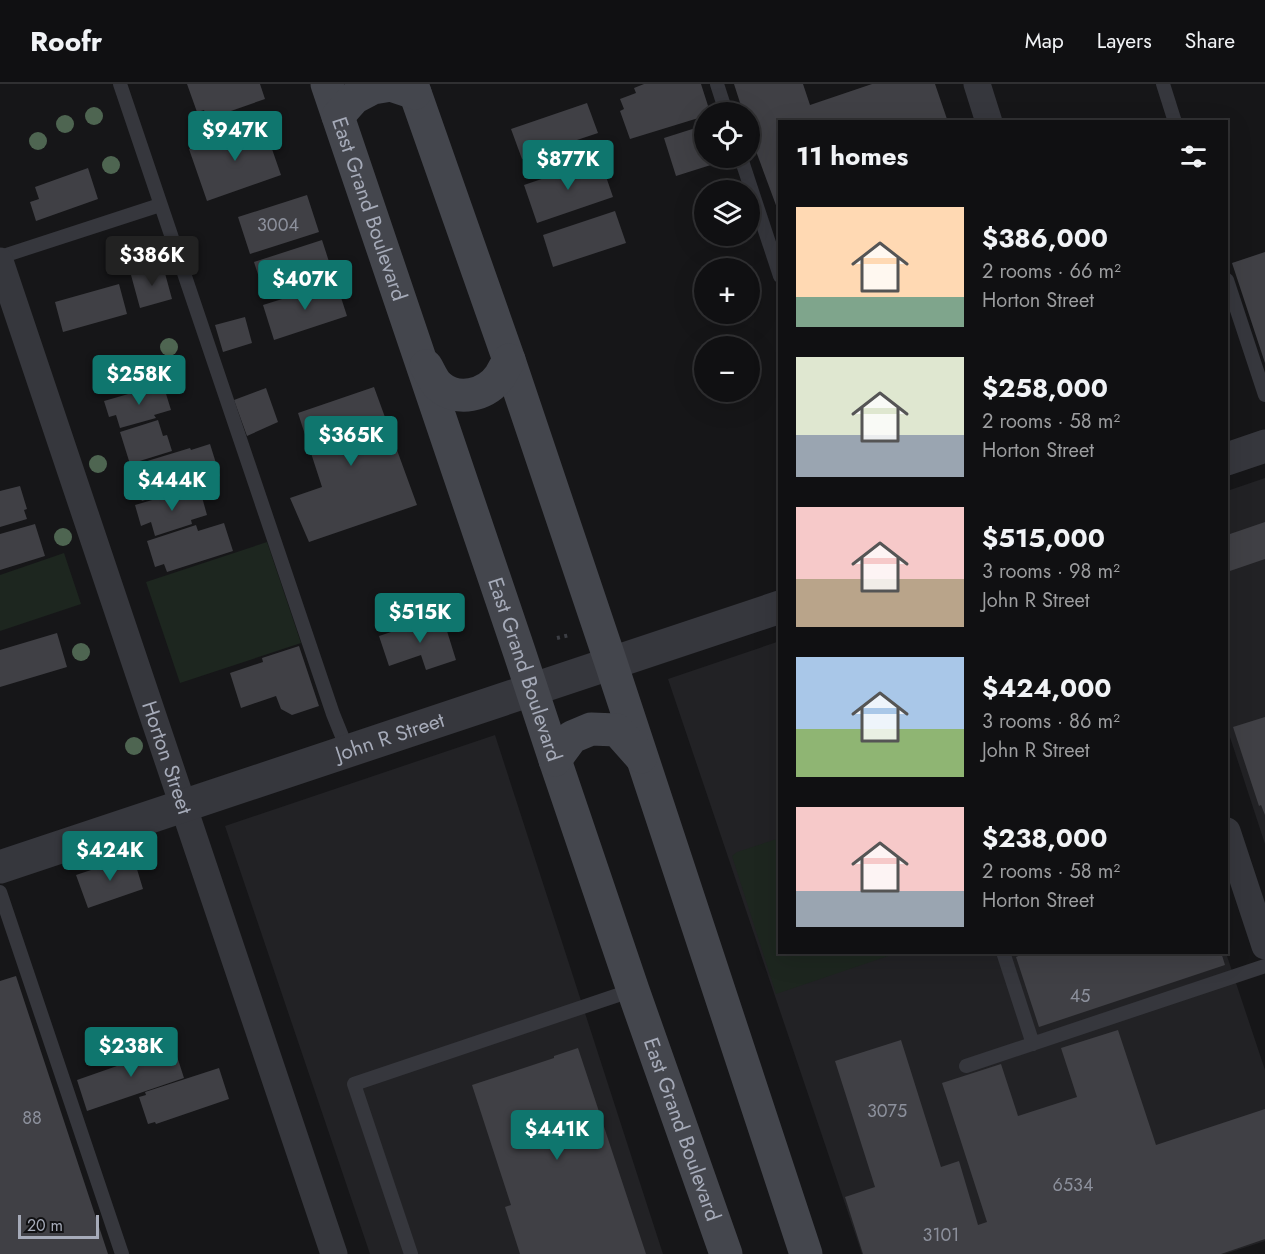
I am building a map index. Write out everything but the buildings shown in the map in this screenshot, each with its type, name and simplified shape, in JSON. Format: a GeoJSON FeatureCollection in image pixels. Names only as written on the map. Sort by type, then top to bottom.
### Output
{"type":"FeatureCollection","features":[{"type":"Feature","properties":{"kind":"main road","name":"East Grand Boulevard"},"geometry":{"type":"LineString","coordinates":[[327,84],[633,990],[726,1254]]}},
{"type":"Feature","properties":{"kind":"main road"},"geometry":{"type":"LineString","coordinates":[[338,116],[354,98],[373,88],[391,85],[413,88],[509,360],[806,1254]]}},
{"type":"Feature","properties":{"kind":"main road"},"geometry":{"type":"LineString","coordinates":[[420,357],[437,385],[452,394],[471,396],[485,390],[499,378],[509,360]]}},
{"type":"Feature","properties":{"kind":"main road"},"geometry":{"type":"LineString","coordinates":[[555,760],[572,737],[591,729],[617,730],[643,758]]}},
{"type":"Feature","properties":{"kind":"street"},"geometry":{"type":"LineString","coordinates":[[977,84],[988,120]]}},
{"type":"Feature","properties":{"kind":"street","name":"Horton Street"},"geometry":{"type":"LineString","coordinates":[[0,259],[334,1254]]}},
{"type":"Feature","properties":{"kind":"street"},"geometry":{"type":"LineString","coordinates":[[1228,459],[1265,446]]}},
{"type":"Feature","properties":{"kind":"street","name":"John R Street"},"geometry":{"type":"LineString","coordinates":[[0,867],[778,608]]}},
{"type":"Feature","properties":{"kind":"street"},"geometry":{"type":"LineString","coordinates":[[1228,834],[1265,946]]}},
{"type":"Feature","properties":{"kind":"lane"},"geometry":{"type":"LineString","coordinates":[[120,84],[329,703],[348,751]]}},
{"type":"Feature","properties":{"kind":"lane"},"geometry":{"type":"LineString","coordinates":[[717,84],[723,102]]}},
{"type":"Feature","properties":{"kind":"lane"},"geometry":{"type":"LineString","coordinates":[[1162,84],[1174,120]]}},
{"type":"Feature","properties":{"kind":"lane"},"geometry":{"type":"LineString","coordinates":[[744,168],[778,270]]}},
{"type":"Feature","properties":{"kind":"lane"},"geometry":{"type":"LineString","coordinates":[[0,259],[160,205]]}},
{"type":"Feature","properties":{"kind":"lane"},"geometry":{"type":"LineString","coordinates":[[1228,283],[1265,396]]}},
{"type":"Feature","properties":{"kind":"lane"},"geometry":{"type":"LineString","coordinates":[[0,892],[122,1254]]}},
{"type":"Feature","properties":{"kind":"lane"},"geometry":{"type":"LineString","coordinates":[[1004,954],[1034,1044]]}},
{"type":"Feature","properties":{"kind":"lane"},"geometry":{"type":"LineString","coordinates":[[966,1066],[1265,966]]}},
{"type":"Feature","properties":{"kind":"lane"},"geometry":{"type":"LineString","coordinates":[[411,1254],[354,1083],[633,990]]}},
{"type":"Feature","properties":{"kind":"path"},"geometry":{"type":"LineString","coordinates":[[557,639],[570,634]]}},
{"type":"Feature","properties":{"kind":"shaded area"},"geometry":{"type":"Polygon","coordinates":[[[1265,478],[1265,844],[1228,731],[1228,491],[1265,478]]]}},
{"type":"Feature","properties":{"kind":"shaded area"},"geometry":{"type":"Polygon","coordinates":[[[267,542],[301,643],[180,683],[146,582],[267,542]]]}},
{"type":"Feature","properties":{"kind":"shaded area"},"geometry":{"type":"Polygon","coordinates":[[[64,553],[81,604],[0,631],[0,575],[64,553]]]}},
{"type":"Feature","properties":{"kind":"shaded area"},"geometry":{"type":"Polygon","coordinates":[[[778,642],[778,954],[1226,954],[1265,1070],[1265,1241],[1225,1254],[862,1254],[668,679],[778,642]]]}},
{"type":"Feature","properties":{"kind":"shaded area"},"geometry":{"type":"Polygon","coordinates":[[[495,735],[663,1254],[370,1254],[225,826],[495,735]]]}},
{"type":"Feature","properties":{"kind":"shaded area"},"geometry":{"type":"Polygon","coordinates":[[[778,839],[778,954],[894,954],[776,994],[732,856],[737,852],[778,839]]]}}]}
